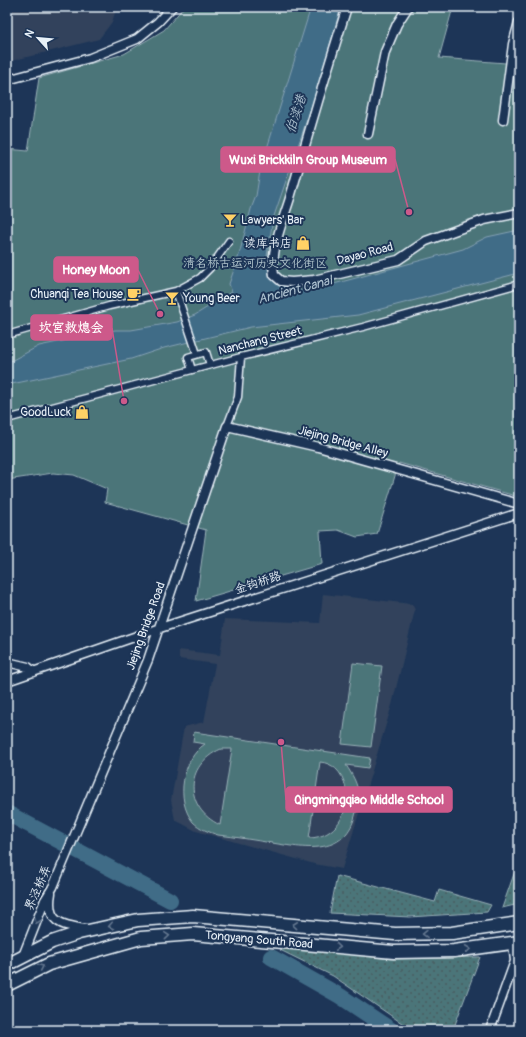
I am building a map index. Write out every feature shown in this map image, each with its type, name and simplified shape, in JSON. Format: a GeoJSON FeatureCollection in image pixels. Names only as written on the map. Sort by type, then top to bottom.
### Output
{"type":"FeatureCollection","features":[{"type":"Feature","properties":{"kind":"main road","name":"Tongyang South Road"},"geometry":{"type":"LineString","coordinates":[[7,965],[52,942],[92,930],[138,920],[193,916],[395,934],[452,933],[519,923]]}},
{"type":"Feature","properties":{"kind":"main road","name":"Tongyang South Road"},"geometry":{"type":"LineString","coordinates":[[7,985],[49,964],[75,955],[141,938],[193,934],[394,952],[454,951],[516,943]]}},
{"type":"Feature","properties":{"kind":"street"},"geometry":{"type":"LineString","coordinates":[[7,80],[90,58],[137,39],[158,22],[172,7]]}},
{"type":"Feature","properties":{"kind":"street","name":"Dayao Road"},"geometry":{"type":"LineString","coordinates":[[347,7],[278,240],[273,269],[274,275],[281,281],[292,282],[314,280],[398,260],[426,241],[484,220],[519,213]]}},
{"type":"Feature","properties":{"kind":"street"},"geometry":{"type":"LineString","coordinates":[[368,134],[385,52],[397,24],[408,7]]}},
{"type":"Feature","properties":{"kind":"street"},"geometry":{"type":"LineString","coordinates":[[503,120],[513,44],[519,22]]}},
{"type":"Feature","properties":{"kind":"street"},"geometry":{"type":"LineString","coordinates":[[7,335],[109,306],[176,291],[200,278],[210,268],[229,241]]}},
{"type":"Feature","properties":{"kind":"street","name":"Nanchang Street"},"geometry":{"type":"LineString","coordinates":[[7,419],[519,284]]}},
{"type":"Feature","properties":{"kind":"street"},"geometry":{"type":"LineString","coordinates":[[176,291],[197,354]]}},
{"type":"Feature","properties":{"kind":"street"},"geometry":{"type":"LineString","coordinates":[[192,370],[188,357],[197,354],[206,352],[210,365]]}},
{"type":"Feature","properties":{"kind":"street"},"geometry":{"type":"LineString","coordinates":[[227,426],[238,397],[241,357]]}},
{"type":"Feature","properties":{"kind":"street","name":"Jiejing Bridge Alley"},"geometry":{"type":"LineString","coordinates":[[227,426],[318,446],[519,504]]}},
{"type":"Feature","properties":{"kind":"street","name":"Jiejing Bridge Road"},"geometry":{"type":"LineString","coordinates":[[75,830],[136,690],[160,628],[227,426]]}},
{"type":"Feature","properties":{"kind":"street","name":"金钩桥路"},"geometry":{"type":"LineString","coordinates":[[7,681],[160,628],[519,513]]}},
{"type":"Feature","properties":{"kind":"street"},"geometry":{"type":"LineString","coordinates":[[7,662],[28,667],[34,672]]}},
{"type":"Feature","properties":{"kind":"street","name":"界泾桥弄"},"geometry":{"type":"LineString","coordinates":[[23,956],[44,900],[53,886],[75,830]]}},
{"type":"Feature","properties":{"kind":"street"},"geometry":{"type":"LineString","coordinates":[[53,886],[49,906],[52,916],[60,923],[92,930]]}},
{"type":"Feature","properties":{"kind":"street"},"geometry":{"type":"LineString","coordinates":[[490,1030],[515,961],[516,943]]}},
{"type":"Feature","properties":{"kind":"shaded area"},"geometry":{"type":"Polygon","coordinates":[[[7,7],[117,7],[112,22],[99,39],[7,62],[7,7]]]}},
{"type":"Feature","properties":{"kind":"shaded area"},"geometry":{"type":"Polygon","coordinates":[[[323,594],[412,604],[415,610],[392,705],[342,869],[314,864],[196,831],[175,820],[171,800],[184,727],[204,722],[215,664],[179,659],[179,650],[220,655],[225,619],[320,623],[323,594]]]}},
{"type":"Feature","properties":{"kind":"green space","name":"清名桥古运河历史文化街区"},"geometry":{"type":"Polygon","coordinates":[[[184,7],[453,7],[439,58],[519,64],[519,497],[399,463],[377,534],[357,537],[338,530],[320,531],[322,564],[196,601],[206,530],[105,502],[107,489],[74,475],[53,473],[7,480],[7,149],[28,151],[39,78],[124,54],[164,30],[184,7]]]}},
{"type":"Feature","properties":{"kind":"green space"},"geometry":{"type":"Polygon","coordinates":[[[353,663],[382,666],[371,747],[342,744],[353,663]]]}},
{"type":"Feature","properties":{"kind":"green space"},"geometry":{"type":"Polygon","coordinates":[[[194,732],[370,758],[368,768],[346,765],[354,778],[358,789],[358,801],[355,816],[350,829],[342,838],[332,844],[321,847],[296,847],[218,835],[202,828],[193,822],[187,813],[184,803],[183,792],[186,769],[197,751],[205,744],[193,742],[194,732]],[[221,749],[209,756],[200,765],[195,776],[193,787],[195,798],[200,808],[208,818],[220,825],[232,749],[221,749]],[[320,762],[309,838],[325,835],[336,826],[343,814],[346,801],[346,787],[341,775],[332,766],[320,762]]]}},
{"type":"Feature","properties":{"kind":"green space"},"geometry":{"type":"Polygon","coordinates":[[[515,871],[519,873],[519,904],[502,908],[515,871]]]}},
{"type":"Feature","properties":{"kind":"green space"},"geometry":{"type":"Polygon","coordinates":[[[337,876],[435,902],[439,890],[491,905],[487,912],[410,917],[330,913],[337,876]]]}},
{"type":"Feature","properties":{"kind":"green space"},"geometry":{"type":"Polygon","coordinates":[[[291,947],[390,959],[480,957],[453,1030],[412,1030],[333,976],[280,950],[291,947]]]}},
{"type":"Feature","properties":{"kind":"water","name":"伯渎港"},"geometry":{"type":"Polygon","coordinates":[[[311,7],[341,7],[314,99],[273,219],[267,256],[269,275],[278,284],[296,291],[330,285],[463,249],[487,237],[519,230],[519,273],[358,315],[251,327],[164,348],[131,359],[7,385],[7,363],[39,346],[115,330],[131,330],[177,322],[195,315],[232,292],[229,284],[256,196],[260,171],[311,7]]]}},
{"type":"Feature","properties":{"kind":"waterway"},"geometry":{"type":"LineString","coordinates":[[7,813],[170,900]]}},
{"type":"Feature","properties":{"kind":"waterway"},"geometry":{"type":"LineString","coordinates":[[271,957],[340,996],[391,1030]]}},
{"type":"Feature","properties":{"kind":"place","name":"Wuxi Brickkiln Group Museum"},"geometry":{"type":"Point","coordinates":[409,212]}},
{"type":"Feature","properties":{"kind":"place","name":"Lawyers' Bar"},"geometry":{"type":"Point","coordinates":[230,220]}},
{"type":"Feature","properties":{"kind":"place","name":"读库书店"},"geometry":{"type":"Point","coordinates":[303,243]}},
{"type":"Feature","properties":{"kind":"place","name":"Chuanqi Tea House"},"geometry":{"type":"Point","coordinates":[134,294]}},
{"type":"Feature","properties":{"kind":"place","name":"Young Beer"},"geometry":{"type":"Point","coordinates":[172,298]}},
{"type":"Feature","properties":{"kind":"place","name":"Honey Moon"},"geometry":{"type":"Point","coordinates":[160,314]}},
{"type":"Feature","properties":{"kind":"place","name":"坎宫救熄会"},"geometry":{"type":"Point","coordinates":[124,401]}},
{"type":"Feature","properties":{"kind":"place","name":"GoodLuck"},"geometry":{"type":"Point","coordinates":[82,412]}},
{"type":"Feature","properties":{"kind":"place","name":"Qingmingqiao Middle School"},"geometry":{"type":"Point","coordinates":[281,742]}},
{"type":"Feature","properties":{"kind":"water label","name":"Ancient Canal"},"geometry":{"type":"Point","coordinates":[295,290]}}]}
